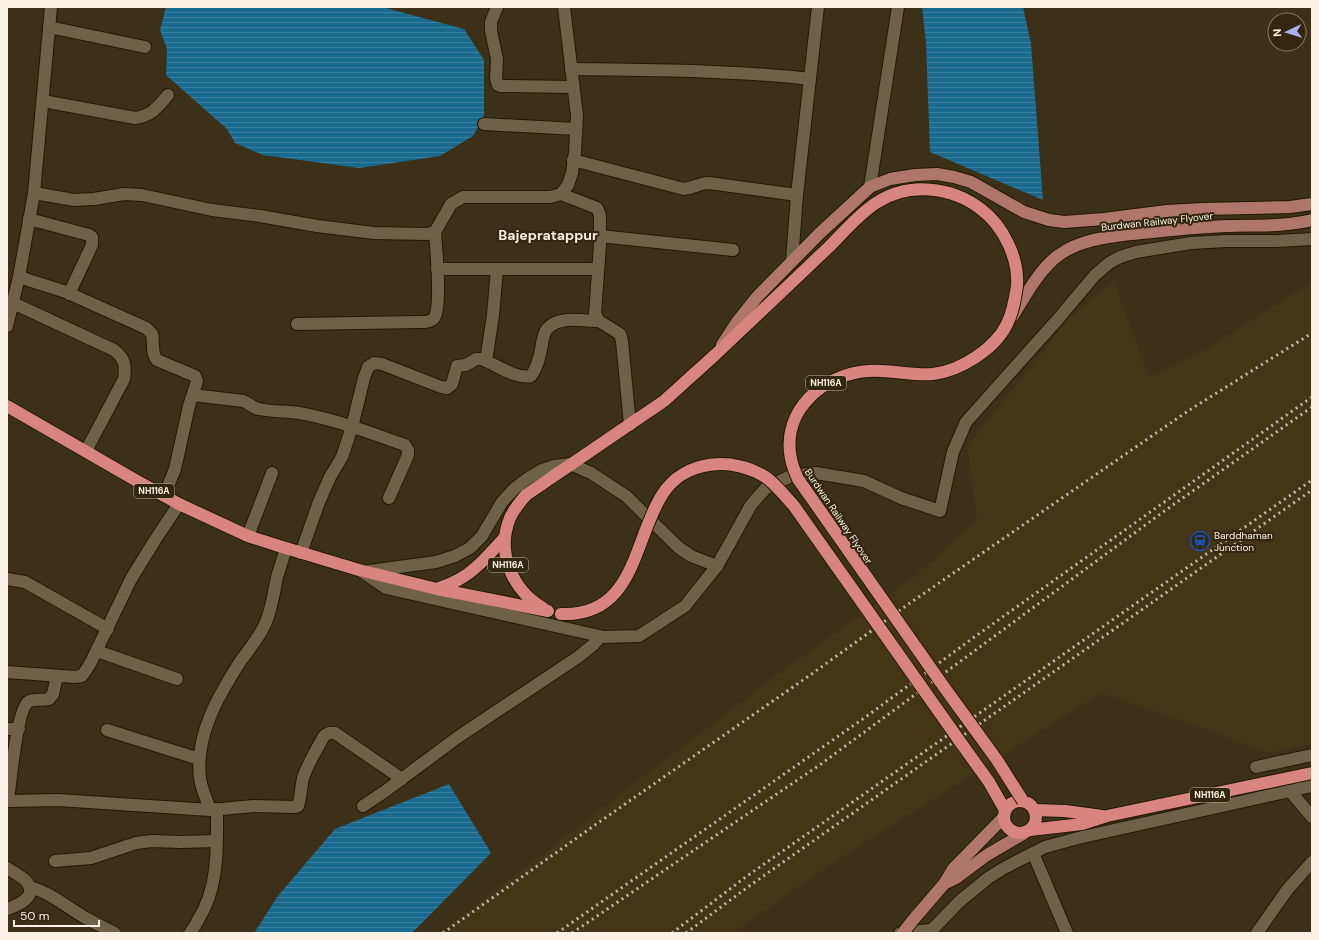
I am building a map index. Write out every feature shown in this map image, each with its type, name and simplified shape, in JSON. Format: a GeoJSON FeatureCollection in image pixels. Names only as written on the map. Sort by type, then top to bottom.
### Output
{"type":"FeatureCollection","features":[{"type":"Feature","properties":{"kind":"highway","name":"Burdwan Railway Flyover"},"geometry":{"type":"LineString","coordinates":[[716,354],[875,204],[889,196],[908,190],[930,189],[952,194],[974,204],[989,215],[1001,231],[1009,246],[1016,265],[1017,283],[1014,306],[1007,325],[997,339],[983,352],[952,370],[934,374],[869,371],[848,373],[827,382],[810,396],[799,410],[792,427],[790,443],[791,458],[798,479],[996,760],[1023,801],[1030,804],[1034,810]]}},
{"type":"Feature","properties":{"kind":"highway","name":"NH116A"},"geometry":{"type":"LineString","coordinates":[[548,611],[522,590],[513,578],[505,555],[504,537],[510,517],[515,508],[526,495],[664,401],[716,354]]}},
{"type":"Feature","properties":{"kind":"highway","name":"NH116A"},"geometry":{"type":"LineString","coordinates":[[7,406],[164,496],[248,536],[364,571],[437,589],[561,614],[585,612],[599,607],[611,599],[621,587],[630,571],[662,494],[673,482],[696,468],[717,463],[733,464],[750,469],[767,478],[794,506],[980,769],[996,793],[1004,814],[1005,825],[1009,830],[1016,834],[1082,824],[1107,816],[1312,773]]}},
{"type":"Feature","properties":{"kind":"highway","name":"NH116A"},"geometry":{"type":"LineString","coordinates":[[437,589],[457,581],[469,573],[483,562],[504,537]]}},
{"type":"Feature","properties":{"kind":"highway"},"geometry":{"type":"LineString","coordinates":[[1004,814],[1009,805],[1016,801],[1023,801]]}},
{"type":"Feature","properties":{"kind":"highway","name":"NH116A"},"geometry":{"type":"LineString","coordinates":[[1034,810],[1065,811],[1107,816]]}},
{"type":"Feature","properties":{"kind":"highway"},"geometry":{"type":"LineString","coordinates":[[1027,832],[1034,825],[1036,817],[1034,810]]}},
{"type":"Feature","properties":{"kind":"main road"},"geometry":{"type":"LineString","coordinates":[[716,354],[757,297],[792,261],[870,187],[890,179],[915,175],[937,174],[954,177],[971,182],[1024,212],[1049,220],[1064,222],[1182,210],[1290,207],[1312,204]]}},
{"type":"Feature","properties":{"kind":"main road","name":"Burdwan Railway Flyover"},"geometry":{"type":"LineString","coordinates":[[1007,325],[1038,277],[1052,260],[1070,248],[1108,237],[1157,231],[1228,226],[1271,226],[1300,223],[1312,220]]}},
{"type":"Feature","properties":{"kind":"main road"},"geometry":{"type":"LineString","coordinates":[[901,933],[944,884],[953,869],[1004,814]]}},
{"type":"Feature","properties":{"kind":"main road"},"geometry":{"type":"LineString","coordinates":[[944,884],[956,878],[996,849],[1027,832]]}},
{"type":"Feature","properties":{"kind":"street"},"geometry":{"type":"LineString","coordinates":[[7,326],[20,277],[34,193],[51,7]]}},
{"type":"Feature","properties":{"kind":"street"},"geometry":{"type":"LineString","coordinates":[[497,7],[491,22],[491,31],[497,59],[496,79],[498,85],[573,88]]}},
{"type":"Feature","properties":{"kind":"street"},"geometry":{"type":"LineString","coordinates":[[561,194],[568,185],[572,173],[577,116],[564,7]]}},
{"type":"Feature","properties":{"kind":"street"},"geometry":{"type":"LineString","coordinates":[[792,261],[797,195],[818,7]]}},
{"type":"Feature","properties":{"kind":"street"},"geometry":{"type":"LineString","coordinates":[[870,187],[898,7]]}},
{"type":"Feature","properties":{"kind":"street"},"geometry":{"type":"LineString","coordinates":[[50,28],[145,46]]}},
{"type":"Feature","properties":{"kind":"street"},"geometry":{"type":"LineString","coordinates":[[571,69],[764,73],[810,78]]}},
{"type":"Feature","properties":{"kind":"street"},"geometry":{"type":"LineString","coordinates":[[43,101],[135,118],[144,117],[154,111],[168,95]]}},
{"type":"Feature","properties":{"kind":"street"},"geometry":{"type":"LineString","coordinates":[[484,124],[576,129]]}},
{"type":"Feature","properties":{"kind":"street"},"geometry":{"type":"LineString","coordinates":[[573,160],[684,188],[692,188],[702,183],[709,183],[797,195]]}},
{"type":"Feature","properties":{"kind":"street"},"geometry":{"type":"LineString","coordinates":[[34,193],[74,200],[94,199],[124,194],[142,195],[198,207],[317,226],[374,233],[427,234],[435,232]]}},
{"type":"Feature","properties":{"kind":"street"},"geometry":{"type":"LineString","coordinates":[[297,324],[429,321],[434,318],[437,312],[435,232],[451,204],[463,197],[550,196],[561,194],[597,208],[600,214],[595,314],[598,321]]}},
{"type":"Feature","properties":{"kind":"street"},"geometry":{"type":"LineString","coordinates":[[29,219],[92,237],[92,245],[69,294]]}},
{"type":"Feature","properties":{"kind":"street"},"geometry":{"type":"LineString","coordinates":[[600,236],[734,250]]}},
{"type":"Feature","properties":{"kind":"street"},"geometry":{"type":"LineString","coordinates":[[364,571],[386,588],[600,637],[639,636],[685,606],[717,566],[751,505],[766,488],[791,476],[816,474],[864,481],[901,498],[940,511],[953,452],[966,422],[1058,319],[1095,275],[1109,263],[1120,257],[1136,252],[1191,243],[1312,239]]}},
{"type":"Feature","properties":{"kind":"street"},"geometry":{"type":"LineString","coordinates":[[437,269],[598,269]]}},
{"type":"Feature","properties":{"kind":"street"},"geometry":{"type":"LineString","coordinates":[[486,361],[493,315],[497,269]]}},
{"type":"Feature","properties":{"kind":"street"},"geometry":{"type":"LineString","coordinates":[[20,277],[69,294],[146,328],[152,334],[154,356],[157,360],[195,376],[197,381],[192,395],[175,469],[164,496]]}},
{"type":"Feature","properties":{"kind":"street"},"geometry":{"type":"LineString","coordinates":[[13,302],[114,350],[122,357],[126,367],[124,379],[86,451]]}},
{"type":"Feature","properties":{"kind":"street"},"geometry":{"type":"LineString","coordinates":[[301,553],[319,502],[342,457],[352,427],[368,367],[374,363],[382,364],[441,388],[446,388],[452,384],[457,366],[466,364],[476,359],[486,361],[517,375],[525,377],[531,376],[537,369],[543,338],[547,329],[556,322],[567,320],[598,321],[620,334],[630,425]]}},
{"type":"Feature","properties":{"kind":"street"},"geometry":{"type":"LineString","coordinates":[[192,395],[243,401],[258,409],[298,413],[352,427],[405,445],[408,450],[408,456],[389,498]]}},
{"type":"Feature","properties":{"kind":"street"},"geometry":{"type":"LineString","coordinates":[[364,571],[436,562],[456,556],[470,548],[482,536],[502,502],[515,488],[542,470],[554,466],[570,464],[591,473],[626,496],[678,548],[691,556],[717,566]]}},
{"type":"Feature","properties":{"kind":"street"},"geometry":{"type":"LineString","coordinates":[[248,536],[272,474]]}},
{"type":"Feature","properties":{"kind":"street"},"geometry":{"type":"LineString","coordinates":[[7,672],[75,677],[82,676],[86,672],[97,651],[131,579],[154,540],[179,504]]}},
{"type":"Feature","properties":{"kind":"street"},"geometry":{"type":"LineString","coordinates":[[190,933],[205,909],[213,880],[217,855],[217,841],[213,810],[200,779],[199,759],[203,738],[218,699],[230,677],[257,638],[266,622],[273,601],[277,577],[286,548]]}},
{"type":"Feature","properties":{"kind":"street"},"geometry":{"type":"LineString","coordinates":[[7,579],[25,582],[108,628]]}},
{"type":"Feature","properties":{"kind":"street"},"geometry":{"type":"LineString","coordinates":[[362,806],[384,792],[458,737],[578,657],[600,637]]}},
{"type":"Feature","properties":{"kind":"street"},"geometry":{"type":"LineString","coordinates":[[97,651],[177,679]]}},
{"type":"Feature","properties":{"kind":"street"},"geometry":{"type":"LineString","coordinates":[[57,676],[53,694],[49,699],[29,701],[13,729],[12,768],[8,801],[58,800],[213,810],[254,806],[290,808],[298,806],[304,777],[311,760],[327,733],[335,733],[402,779]]}},
{"type":"Feature","properties":{"kind":"street"},"geometry":{"type":"LineString","coordinates":[[107,730],[199,759]]}},
{"type":"Feature","properties":{"kind":"street"},"geometry":{"type":"LineString","coordinates":[[1256,766],[1312,755]]}},
{"type":"Feature","properties":{"kind":"street"},"geometry":{"type":"LineString","coordinates":[[901,933],[930,932],[960,901],[988,878],[1045,847],[1078,838],[1312,786]]}},
{"type":"Feature","properties":{"kind":"street"},"geometry":{"type":"LineString","coordinates":[[1290,791],[1312,817]]}},
{"type":"Feature","properties":{"kind":"street"},"geometry":{"type":"LineString","coordinates":[[55,861],[91,858],[141,842],[217,841]]}},
{"type":"Feature","properties":{"kind":"street"},"geometry":{"type":"LineString","coordinates":[[1033,853],[1067,933]]}},
{"type":"Feature","properties":{"kind":"street"},"geometry":{"type":"LineString","coordinates":[[1257,933],[1287,890],[1312,862]]}},
{"type":"Feature","properties":{"kind":"street"},"geometry":{"type":"LineString","coordinates":[[7,868],[25,880],[30,886],[52,896],[84,917],[115,933]]}},
{"type":"Feature","properties":{"kind":"street"},"geometry":{"type":"LineString","coordinates":[[7,909],[26,900],[30,894],[30,886]]}},
{"type":"Feature","properties":{"kind":"shaded area"},"geometry":{"type":"Polygon","coordinates":[[[1114,281],[1149,377],[1204,350],[1312,282],[1312,744],[1266,753],[1197,726],[1101,693],[830,865],[733,933],[439,933],[782,671],[914,577],[977,520],[967,446],[1070,317],[1114,281]]]}},
{"type":"Feature","properties":{"kind":"water"},"geometry":{"type":"Polygon","coordinates":[[[166,7],[382,7],[464,29],[484,60],[484,116],[473,136],[440,156],[359,168],[263,155],[235,143],[227,129],[166,75],[167,49],[160,30],[166,7]]]}},
{"type":"Feature","properties":{"kind":"water"},"geometry":{"type":"Polygon","coordinates":[[[922,7],[1023,7],[1031,44],[1043,200],[930,152],[926,43],[922,7]]]}},
{"type":"Feature","properties":{"kind":"water"},"geometry":{"type":"Polygon","coordinates":[[[449,784],[491,853],[412,933],[254,933],[278,896],[335,829],[449,784]]]}},
{"type":"Feature","properties":{"kind":"railway"},"geometry":{"type":"LineString","coordinates":[[443,933],[910,603],[1188,411],[1312,333]]}},
{"type":"Feature","properties":{"kind":"railway"},"geometry":{"type":"LineString","coordinates":[[557,933],[867,716],[973,638],[1312,397]]}},
{"type":"Feature","properties":{"kind":"railway"},"geometry":{"type":"LineString","coordinates":[[572,933],[821,764],[1163,512],[1312,407]]}},
{"type":"Feature","properties":{"kind":"railway"},"geometry":{"type":"LineString","coordinates":[[672,933],[747,876],[1312,480]]}},
{"type":"Feature","properties":{"kind":"railway"},"geometry":{"type":"LineString","coordinates":[[686,933],[752,884],[1312,490]]}},
{"type":"Feature","properties":{"kind":"place","name":"Barddhaman Junction"},"geometry":{"type":"Point","coordinates":[1200,541]}},
{"type":"Feature","properties":{"kind":"district","name":"Bajepratappur"},"geometry":{"type":"Point","coordinates":[548,235]}}]}
